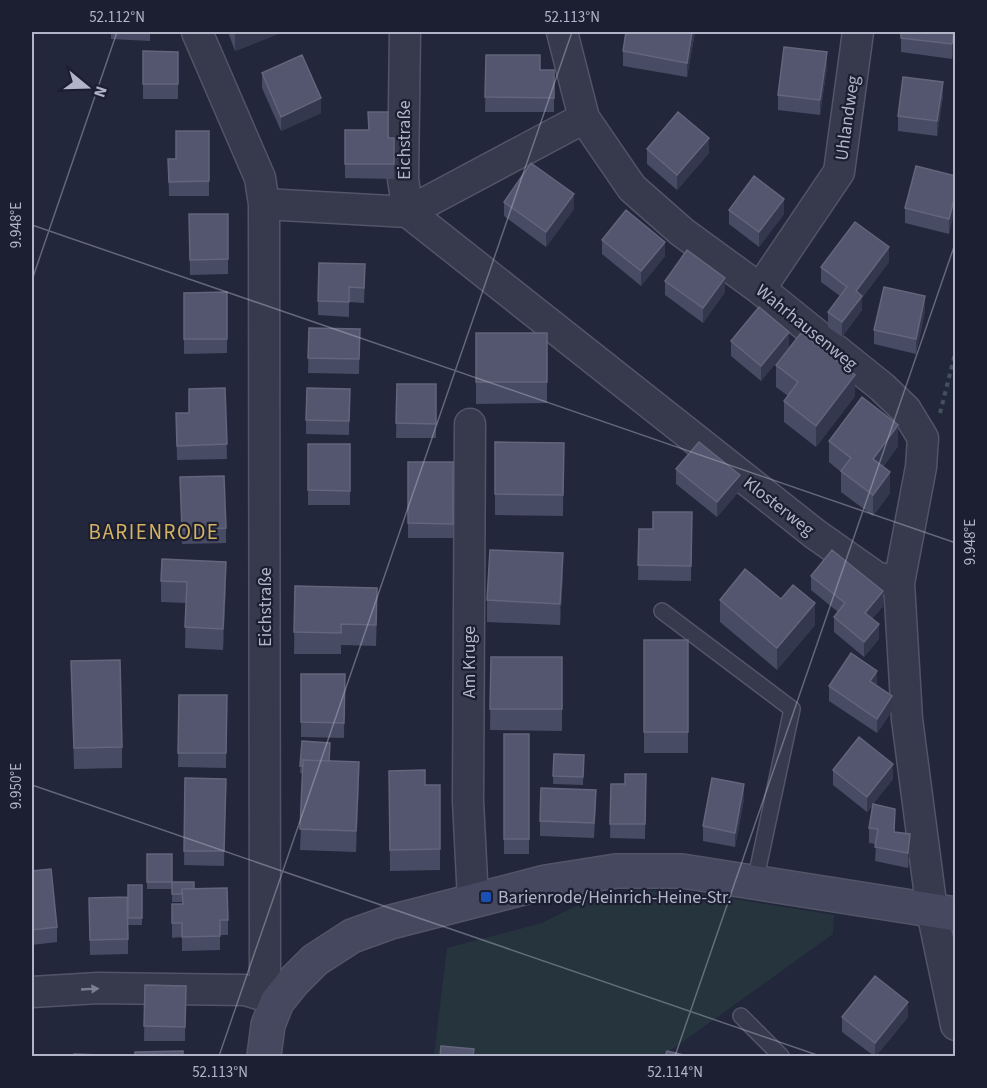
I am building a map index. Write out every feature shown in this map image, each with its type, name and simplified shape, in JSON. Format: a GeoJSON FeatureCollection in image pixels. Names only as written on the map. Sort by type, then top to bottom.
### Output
{"type":"FeatureCollection","features":[{"type":"Feature","properties":{"kind":"street","name":"Eichstraße"},"geometry":{"type":"LineString","coordinates":[[197,32],[260,178],[264,204],[271,999]]}},
{"type":"Feature","properties":{"kind":"street","name":"Eichstraße"},"geometry":{"type":"LineString","coordinates":[[405,32],[403,179],[408,212]]}},
{"type":"Feature","properties":{"kind":"street","name":"Wahrhausenweg"},"geometry":{"type":"LineString","coordinates":[[562,32],[584,118],[632,188],[682,232],[760,289],[882,387],[906,410],[923,438]]}},
{"type":"Feature","properties":{"kind":"street","name":"Uhlandweg"},"geometry":{"type":"LineString","coordinates":[[760,289],[839,172],[858,32]]}},
{"type":"Feature","properties":{"kind":"street"},"geometry":{"type":"LineString","coordinates":[[264,204],[408,212],[584,118]]}},
{"type":"Feature","properties":{"kind":"street","name":"Klosterweg"},"geometry":{"type":"LineString","coordinates":[[408,212],[815,534],[876,578],[898,583]]}},
{"type":"Feature","properties":{"kind":"street","name":"Am Kruge"},"geometry":{"type":"LineString","coordinates":[[470,424],[468,801],[473,900]]}},
{"type":"Feature","properties":{"kind":"street"},"geometry":{"type":"LineString","coordinates":[[923,438],[921,467],[898,583],[907,719],[944,912],[956,1025]]}},
{"type":"Feature","properties":{"kind":"street"},"geometry":{"type":"LineString","coordinates":[[264,1056],[271,999],[315,960],[352,936],[391,922],[546,882],[616,871],[682,871],[944,912]]}},
{"type":"Feature","properties":{"kind":"street"},"geometry":{"type":"LineString","coordinates":[[32,992],[98,988],[245,990],[271,999]]}},
{"type":"Feature","properties":{"kind":"lane"},"geometry":{"type":"LineString","coordinates":[[662,611],[792,709],[755,882]]}},
{"type":"Feature","properties":{"kind":"lane"},"geometry":{"type":"LineString","coordinates":[[741,1016],[781,1056]]}},
{"type":"Feature","properties":{"kind":"path"},"geometry":{"type":"LineString","coordinates":[[923,438],[934,425],[943,407],[956,350]]}},
{"type":"Feature","properties":{"kind":"shaded area"},"geometry":{"type":"Polygon","coordinates":[[[639,890],[691,892],[834,915],[833,934],[663,1056],[434,1056],[447,948],[542,923],[594,897],[639,890]]]}},
{"type":"Feature","properties":{"kind":"building"},"geometry":{"type":"Polygon","coordinates":[[[626,32],[692,32],[687,63],[623,51],[626,32]]]}},
{"type":"Feature","properties":{"kind":"building"},"geometry":{"type":"Polygon","coordinates":[[[901,32],[954,32],[952,44],[901,38],[901,32]]]}},
{"type":"Feature","properties":{"kind":"building"},"geometry":{"type":"Polygon","coordinates":[[[784,47],[827,52],[820,100],[778,95],[784,47]]]}},
{"type":"Feature","properties":{"kind":"building"},"geometry":{"type":"Polygon","coordinates":[[[143,51],[178,52],[178,84],[143,84],[143,51]]]}},
{"type":"Feature","properties":{"kind":"building"},"geometry":{"type":"Polygon","coordinates":[[[302,55],[321,98],[281,117],[262,73],[302,55]]]}},
{"type":"Feature","properties":{"kind":"building"},"geometry":{"type":"Polygon","coordinates":[[[486,55],[540,55],[540,70],[554,70],[554,98],[485,97],[486,55]]]}},
{"type":"Feature","properties":{"kind":"building"},"geometry":{"type":"Polygon","coordinates":[[[903,77],[943,82],[937,121],[898,116],[903,77]]]}},
{"type":"Feature","properties":{"kind":"building"},"geometry":{"type":"Polygon","coordinates":[[[368,112],[388,112],[388,138],[394,138],[394,164],[345,164],[345,130],[369,130],[368,112]]]}},
{"type":"Feature","properties":{"kind":"building"},"geometry":{"type":"Polygon","coordinates":[[[678,112],[709,138],[677,175],[647,149],[678,112]]]}},
{"type":"Feature","properties":{"kind":"building"},"geometry":{"type":"Polygon","coordinates":[[[176,131],[209,131],[209,181],[169,182],[168,159],[176,159],[176,131]]]}},
{"type":"Feature","properties":{"kind":"building"},"geometry":{"type":"Polygon","coordinates":[[[531,163],[574,194],[546,232],[504,202],[531,163]]]}},
{"type":"Feature","properties":{"kind":"building"},"geometry":{"type":"Polygon","coordinates":[[[916,166],[956,176],[956,192],[949,219],[905,208],[916,166]]]}},
{"type":"Feature","properties":{"kind":"building"},"geometry":{"type":"Polygon","coordinates":[[[754,176],[784,199],[759,232],[729,210],[754,176]]]}},
{"type":"Feature","properties":{"kind":"building"},"geometry":{"type":"Polygon","coordinates":[[[626,210],[665,242],[641,271],[602,240],[626,210]]]}},
{"type":"Feature","properties":{"kind":"building"},"geometry":{"type":"Polygon","coordinates":[[[189,214],[228,214],[228,259],[190,260],[189,214]]]}},
{"type":"Feature","properties":{"kind":"building"},"geometry":{"type":"Polygon","coordinates":[[[855,222],[889,247],[856,291],[862,296],[842,322],[828,312],[847,287],[821,267],[855,222]]]}},
{"type":"Feature","properties":{"kind":"building"},"geometry":{"type":"Polygon","coordinates":[[[687,250],[725,278],[703,308],[665,281],[687,250]]]}},
{"type":"Feature","properties":{"kind":"building"},"geometry":{"type":"Polygon","coordinates":[[[319,263],[365,264],[364,288],[349,287],[349,302],[318,301],[319,263]]]}},
{"type":"Feature","properties":{"kind":"building"},"geometry":{"type":"Polygon","coordinates":[[[884,287],[925,296],[916,339],[874,330],[884,287]]]}},
{"type":"Feature","properties":{"kind":"building"},"geometry":{"type":"Polygon","coordinates":[[[227,292],[227,339],[184,339],[184,293],[227,292]]]}},
{"type":"Feature","properties":{"kind":"building"},"geometry":{"type":"Polygon","coordinates":[[[759,307],[789,332],[761,366],[731,341],[759,307]]]}},
{"type":"Feature","properties":{"kind":"building"},"geometry":{"type":"Polygon","coordinates":[[[309,328],[360,329],[359,359],[308,358],[309,328]]]}},
{"type":"Feature","properties":{"kind":"building"},"geometry":{"type":"Polygon","coordinates":[[[476,333],[547,333],[547,382],[476,382],[476,333]]]}},
{"type":"Feature","properties":{"kind":"building"},"geometry":{"type":"Polygon","coordinates":[[[801,333],[855,375],[816,426],[784,401],[798,382],[776,365],[801,333]]]}},
{"type":"Feature","properties":{"kind":"building"},"geometry":{"type":"Polygon","coordinates":[[[397,384],[436,384],[436,424],[396,423],[397,384]]]}},
{"type":"Feature","properties":{"kind":"building"},"geometry":{"type":"Polygon","coordinates":[[[225,388],[227,444],[177,446],[176,413],[189,413],[189,389],[225,388]]]}},
{"type":"Feature","properties":{"kind":"building"},"geometry":{"type":"Polygon","coordinates":[[[307,388],[350,389],[349,421],[306,420],[307,388]]]}},
{"type":"Feature","properties":{"kind":"building"},"geometry":{"type":"Polygon","coordinates":[[[862,397],[898,425],[873,459],[890,472],[873,495],[841,471],[851,458],[829,441],[862,397]]]}},
{"type":"Feature","properties":{"kind":"building"},"geometry":{"type":"Polygon","coordinates":[[[495,442],[564,443],[563,495],[495,494],[495,442]]]}},
{"type":"Feature","properties":{"kind":"building"},"geometry":{"type":"Polygon","coordinates":[[[699,442],[740,475],[717,502],[676,469],[699,442]]]}},
{"type":"Feature","properties":{"kind":"building"},"geometry":{"type":"Polygon","coordinates":[[[308,444],[350,444],[350,491],[308,490],[308,444]]]}},
{"type":"Feature","properties":{"kind":"building"},"geometry":{"type":"Polygon","coordinates":[[[408,462],[453,462],[453,524],[408,523],[408,462]]]}},
{"type":"Feature","properties":{"kind":"building"},"geometry":{"type":"Polygon","coordinates":[[[224,476],[226,528],[182,530],[180,477],[224,476]]]}},
{"type":"Feature","properties":{"kind":"building"},"geometry":{"type":"Polygon","coordinates":[[[653,512],[692,512],[691,566],[638,565],[639,529],[653,529],[653,512]]]}},
{"type":"Feature","properties":{"kind":"building"},"geometry":{"type":"Polygon","coordinates":[[[490,550],[563,553],[560,604],[487,600],[490,550]]]}},
{"type":"Feature","properties":{"kind":"building"},"geometry":{"type":"Polygon","coordinates":[[[832,550],[883,591],[865,613],[879,624],[864,642],[834,617],[845,603],[811,576],[832,550]]]}},
{"type":"Feature","properties":{"kind":"building"},"geometry":{"type":"Polygon","coordinates":[[[162,559],[226,562],[223,629],[185,627],[187,582],[161,581],[162,559]]]}},
{"type":"Feature","properties":{"kind":"building"},"geometry":{"type":"Polygon","coordinates":[[[745,569],[781,599],[793,585],[815,603],[777,648],[720,600],[745,569]]]}},
{"type":"Feature","properties":{"kind":"building"},"geometry":{"type":"Polygon","coordinates":[[[295,586],[377,588],[376,625],[341,624],[341,633],[294,632],[295,586]]]}},
{"type":"Feature","properties":{"kind":"building"},"geometry":{"type":"Polygon","coordinates":[[[644,640],[688,640],[688,732],[644,732],[644,640]]]}},
{"type":"Feature","properties":{"kind":"building"},"geometry":{"type":"Polygon","coordinates":[[[851,653],[877,671],[870,681],[892,696],[877,719],[829,686],[851,653]]]}},
{"type":"Feature","properties":{"kind":"building"},"geometry":{"type":"Polygon","coordinates":[[[491,657],[562,657],[562,709],[490,709],[491,657]]]}},
{"type":"Feature","properties":{"kind":"building"},"geometry":{"type":"Polygon","coordinates":[[[120,660],[122,747],[74,748],[71,661],[120,660]]]}},
{"type":"Feature","properties":{"kind":"building"},"geometry":{"type":"Polygon","coordinates":[[[301,674],[345,674],[344,723],[301,722],[301,674]]]}},
{"type":"Feature","properties":{"kind":"building"},"geometry":{"type":"Polygon","coordinates":[[[179,695],[227,695],[226,753],[178,753],[179,695]]]}},
{"type":"Feature","properties":{"kind":"building"},"geometry":{"type":"Polygon","coordinates":[[[504,734],[529,734],[529,839],[504,839],[504,734]]]}},
{"type":"Feature","properties":{"kind":"building"},"geometry":{"type":"Polygon","coordinates":[[[859,737],[893,764],[867,797],[833,770],[859,737]]]}},
{"type":"Feature","properties":{"kind":"building"},"geometry":{"type":"Polygon","coordinates":[[[302,741],[330,743],[329,761],[303,760],[303,766],[300,766],[302,741]]]}},
{"type":"Feature","properties":{"kind":"building"},"geometry":{"type":"Polygon","coordinates":[[[554,754],[584,755],[583,777],[553,776],[554,754]]]}},
{"type":"Feature","properties":{"kind":"building"},"geometry":{"type":"Polygon","coordinates":[[[303,760],[359,762],[356,831],[300,829],[303,760]]]}},
{"type":"Feature","properties":{"kind":"building"},"geometry":{"type":"Polygon","coordinates":[[[425,770],[425,785],[440,785],[440,849],[390,850],[389,771],[425,770]]]}},
{"type":"Feature","properties":{"kind":"building"},"geometry":{"type":"Polygon","coordinates":[[[625,774],[646,774],[645,824],[610,824],[611,784],[625,784],[625,774]]]}},
{"type":"Feature","properties":{"kind":"building"},"geometry":{"type":"Polygon","coordinates":[[[185,778],[226,779],[224,851],[184,851],[185,778]]]}},
{"type":"Feature","properties":{"kind":"building"},"geometry":{"type":"Polygon","coordinates":[[[712,778],[744,784],[735,833],[703,826],[712,778]]]}},
{"type":"Feature","properties":{"kind":"building"},"geometry":{"type":"Polygon","coordinates":[[[541,788],[596,790],[594,823],[540,821],[541,788]]]}},
{"type":"Feature","properties":{"kind":"building"},"geometry":{"type":"Polygon","coordinates":[[[873,804],[895,809],[894,832],[910,834],[908,853],[875,847],[878,829],[869,828],[873,804]]]}},
{"type":"Feature","properties":{"kind":"building"},"geometry":{"type":"Polygon","coordinates":[[[147,854],[172,854],[172,882],[147,882],[147,854]]]}},
{"type":"Feature","properties":{"kind":"building"},"geometry":{"type":"Polygon","coordinates":[[[51,869],[57,927],[32,930],[32,871],[51,869]]]}},
{"type":"Feature","properties":{"kind":"building"},"geometry":{"type":"Polygon","coordinates":[[[172,882],[194,882],[194,889],[182,889],[182,894],[172,894],[172,882]]]}},
{"type":"Feature","properties":{"kind":"building"},"geometry":{"type":"Polygon","coordinates":[[[128,885],[142,885],[142,918],[128,918],[128,885]]]}},
{"type":"Feature","properties":{"kind":"building"},"geometry":{"type":"Polygon","coordinates":[[[227,888],[228,920],[220,920],[220,936],[182,937],[182,923],[172,923],[172,904],[183,904],[182,889],[227,888]]]}},
{"type":"Feature","properties":{"kind":"building"},"geometry":{"type":"Polygon","coordinates":[[[127,897],[128,939],[90,940],[89,898],[127,897]]]}},
{"type":"Feature","properties":{"kind":"building"},"geometry":{"type":"Polygon","coordinates":[[[875,976],[908,1002],[875,1043],[842,1017],[875,976]]]}},
{"type":"Feature","properties":{"kind":"building"},"geometry":{"type":"Polygon","coordinates":[[[145,985],[186,986],[185,1027],[144,1026],[145,985]]]}},
{"type":"Feature","properties":{"kind":"building"},"geometry":{"type":"Polygon","coordinates":[[[441,1046],[474,1049],[473,1056],[440,1056],[441,1046]]]}},
{"type":"Feature","properties":{"kind":"building"},"geometry":{"type":"Polygon","coordinates":[[[183,1051],[183,1056],[135,1056],[135,1052],[183,1051]]]}},
{"type":"Feature","properties":{"kind":"building"},"geometry":{"type":"Polygon","coordinates":[[[667,1051],[688,1056],[665,1056],[667,1051]]]}},
{"type":"Feature","properties":{"kind":"building"},"geometry":{"type":"Polygon","coordinates":[[[74,1054],[101,1055],[101,1056],[73,1056],[74,1054]]]}},
{"type":"Feature","properties":{"kind":"place","name":"Barienrode/Heinrich-Heine-Str."},"geometry":{"type":"Point","coordinates":[486,897]}},
{"type":"Feature","properties":{"kind":"district","name":"BARIENRODE"},"geometry":{"type":"Point","coordinates":[154,532]}}]}
